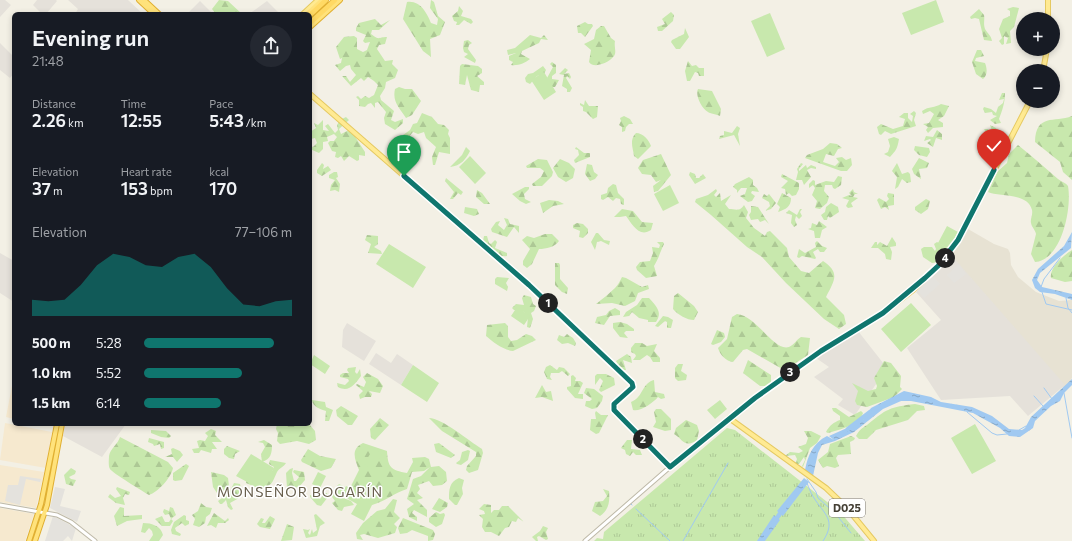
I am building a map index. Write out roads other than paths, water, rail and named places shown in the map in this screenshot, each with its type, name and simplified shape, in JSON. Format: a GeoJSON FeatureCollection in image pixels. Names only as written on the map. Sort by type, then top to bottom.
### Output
{"type":"FeatureCollection","features":[{"type":"Feature","properties":{"kind":"highway"},"geometry":{"type":"LineString","coordinates":[[139,0],[152,12]]}},
{"type":"Feature","properties":{"kind":"highway"},"geometry":{"type":"LineString","coordinates":[[144,0],[157,12]]}},
{"type":"Feature","properties":{"kind":"highway"},"geometry":{"type":"LineString","coordinates":[[309,12],[322,0]]}},
{"type":"Feature","properties":{"kind":"highway"},"geometry":{"type":"LineString","coordinates":[[312,13],[326,0]]}},
{"type":"Feature","properties":{"kind":"highway"},"geometry":{"type":"LineString","coordinates":[[312,21],[335,0]]}},
{"type":"Feature","properties":{"kind":"highway"},"geometry":{"type":"LineString","coordinates":[[312,25],[340,0]]}},
{"type":"Feature","properties":{"kind":"highway"},"geometry":{"type":"LineString","coordinates":[[29,541],[39,511],[57,426]]}},
{"type":"Feature","properties":{"kind":"highway"},"geometry":{"type":"LineString","coordinates":[[35,541],[45,512],[62,426]]}},
{"type":"Feature","properties":{"kind":"main road"},"geometry":{"type":"LineString","coordinates":[[305,12],[318,0]]}},
{"type":"Feature","properties":{"kind":"main road"},"geometry":{"type":"LineString","coordinates":[[1048,0],[1048,12]]}},
{"type":"Feature","properties":{"kind":"main road"},"geometry":{"type":"LineString","coordinates":[[312,96],[529,285],[634,385],[614,407],[670,467],[729,418],[803,363],[883,313],[912,290],[938,266],[958,240],[1026,108]]}},
{"type":"Feature","properties":{"kind":"main road","name":"D025"},"geometry":{"type":"LineString","coordinates":[[729,418],[815,480],[837,498],[874,541]]}},
{"type":"Feature","properties":{"kind":"street"},"geometry":{"type":"LineString","coordinates":[[585,541],[670,467]]}},
{"type":"Feature","properties":{"kind":"street"},"geometry":{"type":"LineString","coordinates":[[0,505],[57,515],[72,522],[95,541]]}},
{"type":"Feature","properties":{"kind":"water"},"geometry":{"type":"Polygon","coordinates":[[[1072,232],[1071,248],[1040,273],[1037,280],[1042,287],[1072,294],[1072,300],[1055,294],[1040,292],[1035,288],[1032,280],[1038,269],[1064,246],[1072,232]]]}},
{"type":"Feature","properties":{"kind":"water"},"geometry":{"type":"Polygon","coordinates":[[[1072,379],[1072,385],[1064,393],[1060,401],[1051,406],[1035,421],[1033,428],[1020,437],[1009,436],[1000,428],[973,413],[911,401],[901,401],[883,409],[854,432],[822,445],[818,453],[813,476],[805,470],[812,450],[818,442],[827,436],[834,440],[829,436],[856,424],[864,419],[871,408],[904,391],[931,397],[941,402],[972,407],[992,416],[1009,429],[1022,430],[1025,428],[1031,417],[1072,379]]]}},
{"type":"Feature","properties":{"kind":"water"},"geometry":{"type":"Polygon","coordinates":[[[804,478],[809,482],[783,516],[777,511],[804,478]]]}},
{"type":"Feature","properties":{"kind":"water"},"geometry":{"type":"Polygon","coordinates":[[[774,515],[780,520],[765,541],[757,541],[774,515]]]}},
{"type":"Feature","properties":{"kind":"waterway"},"geometry":{"type":"LineString","coordinates":[[1041,287],[1044,279],[1060,258]]}},
{"type":"Feature","properties":{"kind":"waterway"},"geometry":{"type":"LineString","coordinates":[[1042,292],[1046,304],[1072,310]]}},
{"type":"Feature","properties":{"kind":"waterway"},"geometry":{"type":"LineString","coordinates":[[1066,298],[1068,308],[1072,313]]}},
{"type":"Feature","properties":{"kind":"waterway"},"geometry":{"type":"LineString","coordinates":[[1044,388],[1052,399]]}},
{"type":"Feature","properties":{"kind":"waterway"},"geometry":{"type":"LineString","coordinates":[[1064,393],[1072,438]]}},
{"type":"Feature","properties":{"kind":"waterway"},"geometry":{"type":"LineString","coordinates":[[1034,396],[1043,406]]}},
{"type":"Feature","properties":{"kind":"waterway"},"geometry":{"type":"LineString","coordinates":[[848,429],[870,412]]}},
{"type":"Feature","properties":{"kind":"waterway"},"geometry":{"type":"LineString","coordinates":[[967,412],[992,433],[997,435],[1007,434]]}},
{"type":"Feature","properties":{"kind":"waterway"},"geometry":{"type":"LineString","coordinates":[[1019,430],[1026,426]]}},
{"type":"Feature","properties":{"kind":"waterway"},"geometry":{"type":"LineString","coordinates":[[683,541],[728,463]]}},
{"type":"Feature","properties":{"kind":"waterway"},"geometry":{"type":"LineString","coordinates":[[807,479],[816,492],[818,498],[835,513],[851,533]]}},
{"type":"Feature","properties":{"kind":"waterway"},"geometry":{"type":"LineString","coordinates":[[807,483],[812,495],[828,518],[829,528],[823,541]]}},
{"type":"Feature","properties":{"kind":"waterway"},"geometry":{"type":"LineString","coordinates":[[774,522],[784,508]]}},
{"type":"Feature","properties":{"kind":"waterway"},"geometry":{"type":"LineString","coordinates":[[636,509],[670,541]]}},
{"type":"Feature","properties":{"kind":"district","name":"MONSEÑOR BOGARÍN"},"geometry":{"type":"Point","coordinates":[300,492]}}]}
